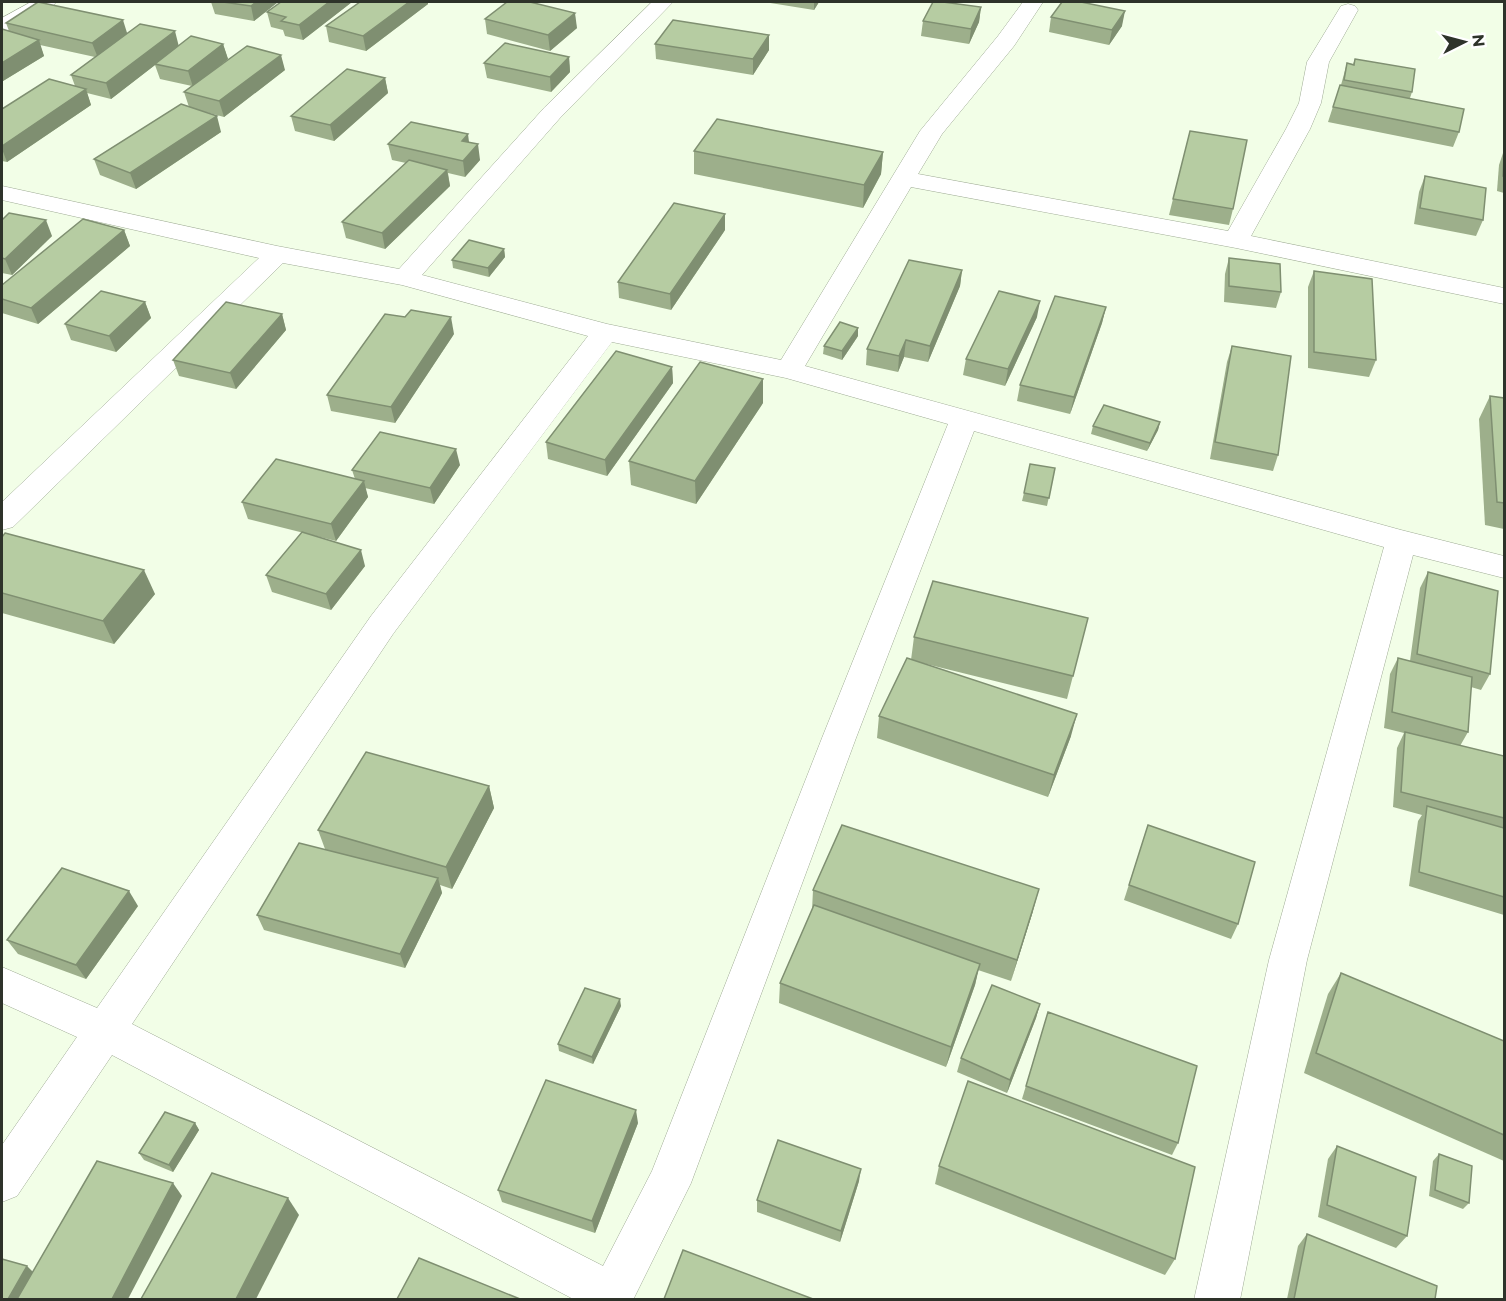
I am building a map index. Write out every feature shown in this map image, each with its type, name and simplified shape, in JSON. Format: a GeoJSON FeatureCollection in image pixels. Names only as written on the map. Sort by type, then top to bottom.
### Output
{"type":"FeatureCollection","features":[{"type":"Feature","properties":{"kind":"street"},"geometry":{"type":"LineString","coordinates":[[2,26],[46,2]]}},
{"type":"Feature","properties":{"kind":"street"},"geometry":{"type":"LineString","coordinates":[[405,278],[552,113],[663,2]]}},
{"type":"Feature","properties":{"kind":"street"},"geometry":{"type":"LineString","coordinates":[[789,370],[932,131],[1006,41],[1033,2]]}},
{"type":"Feature","properties":{"kind":"street"},"geometry":{"type":"LineString","coordinates":[[1236,240],[1298,129],[1310,103],[1318,62],[1348,10]]}},
{"type":"Feature","properties":{"kind":"street"},"geometry":{"type":"LineString","coordinates":[[903,178],[1236,240],[1504,296]]}},
{"type":"Feature","properties":{"kind":"street"},"geometry":{"type":"LineString","coordinates":[[2,193],[277,254],[405,278],[604,332],[789,370],[1401,541],[1504,567]]}},
{"type":"Feature","properties":{"kind":"street"},"geometry":{"type":"LineString","coordinates":[[2,519],[277,254]]}},
{"type":"Feature","properties":{"kind":"street"},"geometry":{"type":"LineString","coordinates":[[2,1181],[382,625],[604,332]]}},
{"type":"Feature","properties":{"kind":"street"},"geometry":{"type":"LineString","coordinates":[[2,984],[106,1032],[610,1297],[669,1183],[839,738],[965,418]]}},
{"type":"Feature","properties":{"kind":"street"},"geometry":{"type":"LineString","coordinates":[[1217,1299],[1288,960],[1401,541]]}},
{"type":"Feature","properties":{"kind":"building"},"geometry":{"type":"Polygon","coordinates":[[[38,2],[123,20],[92,43],[6,23],[38,2]]]}},
{"type":"Feature","properties":{"kind":"building"},"geometry":{"type":"Polygon","coordinates":[[[223,2],[256,2],[251,6],[223,2]]]}},
{"type":"Feature","properties":{"kind":"building"},"geometry":{"type":"Polygon","coordinates":[[[281,2],[329,2],[299,25],[281,21],[286,17],[267,12],[281,2]]]}},
{"type":"Feature","properties":{"kind":"building"},"geometry":{"type":"Polygon","coordinates":[[[360,2],[409,2],[363,36],[326,26],[360,2]]]}},
{"type":"Feature","properties":{"kind":"building"},"geometry":{"type":"Polygon","coordinates":[[[507,2],[530,2],[575,13],[548,35],[485,19],[507,2]]]}},
{"type":"Feature","properties":{"kind":"building"},"geometry":{"type":"Polygon","coordinates":[[[933,2],[981,7],[971,29],[923,21],[933,2]]]}},
{"type":"Feature","properties":{"kind":"building"},"geometry":{"type":"Polygon","coordinates":[[[1062,2],[1081,2],[1125,11],[1112,30],[1051,17],[1062,2]]]}},
{"type":"Feature","properties":{"kind":"building"},"geometry":{"type":"Polygon","coordinates":[[[673,20],[769,35],[753,59],[655,44],[673,20]]]}},
{"type":"Feature","properties":{"kind":"building"},"geometry":{"type":"Polygon","coordinates":[[[140,24],[175,31],[106,83],[71,75],[140,24]]]}},
{"type":"Feature","properties":{"kind":"building"},"geometry":{"type":"Polygon","coordinates":[[[2,29],[39,40],[2,63],[2,29]]]}},
{"type":"Feature","properties":{"kind":"building"},"geometry":{"type":"Polygon","coordinates":[[[191,36],[223,44],[188,71],[155,64],[191,36]]]}},
{"type":"Feature","properties":{"kind":"building"},"geometry":{"type":"Polygon","coordinates":[[[505,43],[569,57],[550,77],[484,63],[505,43]]]}},
{"type":"Feature","properties":{"kind":"building"},"geometry":{"type":"Polygon","coordinates":[[[247,46],[281,55],[219,101],[184,92],[247,46]]]}},
{"type":"Feature","properties":{"kind":"building"},"geometry":{"type":"Polygon","coordinates":[[[1355,59],[1415,69],[1412,92],[1344,80],[1347,63],[1354,65],[1355,59]]]}},
{"type":"Feature","properties":{"kind":"building"},"geometry":{"type":"Polygon","coordinates":[[[347,69],[385,78],[330,125],[291,116],[347,69]]]}},
{"type":"Feature","properties":{"kind":"building"},"geometry":{"type":"Polygon","coordinates":[[[49,79],[86,89],[2,146],[2,109],[49,79]]]}},
{"type":"Feature","properties":{"kind":"building"},"geometry":{"type":"Polygon","coordinates":[[[1340,85],[1464,109],[1459,132],[1333,107],[1340,85]]]}},
{"type":"Feature","properties":{"kind":"building"},"geometry":{"type":"Polygon","coordinates":[[[181,104],[217,116],[130,173],[94,159],[181,104]]]}},
{"type":"Feature","properties":{"kind":"building"},"geometry":{"type":"Polygon","coordinates":[[[717,119],[883,152],[864,185],[694,151],[717,119]]]}},
{"type":"Feature","properties":{"kind":"building"},"geometry":{"type":"Polygon","coordinates":[[[411,122],[468,134],[462,141],[478,144],[463,161],[388,144],[411,122]]]}},
{"type":"Feature","properties":{"kind":"building"},"geometry":{"type":"Polygon","coordinates":[[[1190,131],[1247,140],[1233,209],[1173,199],[1190,131]]]}},
{"type":"Feature","properties":{"kind":"building"},"geometry":{"type":"Polygon","coordinates":[[[409,160],[447,170],[382,233],[342,222],[409,160]]]}},
{"type":"Feature","properties":{"kind":"building"},"geometry":{"type":"Polygon","coordinates":[[[1425,176],[1486,188],[1483,220],[1420,208],[1425,176]]]}},
{"type":"Feature","properties":{"kind":"building"},"geometry":{"type":"Polygon","coordinates":[[[674,203],[725,214],[670,294],[618,282],[674,203]]]}},
{"type":"Feature","properties":{"kind":"building"},"geometry":{"type":"Polygon","coordinates":[[[9,213],[46,220],[5,259],[2,258],[2,220],[9,213]]]}},
{"type":"Feature","properties":{"kind":"building"},"geometry":{"type":"Polygon","coordinates":[[[83,219],[124,230],[31,308],[2,299],[2,285],[83,219]]]}},
{"type":"Feature","properties":{"kind":"building"},"geometry":{"type":"Polygon","coordinates":[[[469,240],[504,249],[488,268],[452,260],[469,240]]]}},
{"type":"Feature","properties":{"kind":"building"},"geometry":{"type":"Polygon","coordinates":[[[1229,258],[1280,264],[1281,292],[1229,286],[1229,258]]]}},
{"type":"Feature","properties":{"kind":"building"},"geometry":{"type":"Polygon","coordinates":[[[909,260],[962,270],[930,346],[906,340],[899,356],[867,349],[909,260]]]}},
{"type":"Feature","properties":{"kind":"building"},"geometry":{"type":"Polygon","coordinates":[[[1314,271],[1372,279],[1376,360],[1314,352],[1314,271]]]}},
{"type":"Feature","properties":{"kind":"building"},"geometry":{"type":"Polygon","coordinates":[[[101,291],[145,302],[109,336],[65,324],[101,291]]]}},
{"type":"Feature","properties":{"kind":"building"},"geometry":{"type":"Polygon","coordinates":[[[999,291],[1040,301],[1008,369],[966,359],[999,291]]]}},
{"type":"Feature","properties":{"kind":"building"},"geometry":{"type":"Polygon","coordinates":[[[1055,296],[1106,307],[1074,397],[1020,385],[1055,296]]]}},
{"type":"Feature","properties":{"kind":"building"},"geometry":{"type":"Polygon","coordinates":[[[226,302],[282,314],[230,373],[173,360],[226,302]]]}},
{"type":"Feature","properties":{"kind":"building"},"geometry":{"type":"Polygon","coordinates":[[[411,310],[451,317],[391,407],[327,395],[385,314],[405,317],[411,310]]]}},
{"type":"Feature","properties":{"kind":"building"},"geometry":{"type":"Polygon","coordinates":[[[840,322],[858,328],[842,351],[824,346],[840,322]]]}},
{"type":"Feature","properties":{"kind":"building"},"geometry":{"type":"Polygon","coordinates":[[[1232,346],[1291,356],[1278,455],[1215,442],[1232,346]]]}},
{"type":"Feature","properties":{"kind":"building"},"geometry":{"type":"Polygon","coordinates":[[[616,351],[672,367],[605,460],[546,442],[616,351]]]}},
{"type":"Feature","properties":{"kind":"building"},"geometry":{"type":"Polygon","coordinates":[[[700,362],[763,379],[695,481],[629,461],[700,362]]]}},
{"type":"Feature","properties":{"kind":"building"},"geometry":{"type":"Polygon","coordinates":[[[1490,396],[1504,398],[1504,503],[1497,502],[1490,396]]]}},
{"type":"Feature","properties":{"kind":"building"},"geometry":{"type":"Polygon","coordinates":[[[1104,405],[1160,422],[1150,443],[1093,426],[1104,405]]]}},
{"type":"Feature","properties":{"kind":"building"},"geometry":{"type":"Polygon","coordinates":[[[380,432],[456,449],[430,488],[352,470],[380,432]]]}},
{"type":"Feature","properties":{"kind":"building"},"geometry":{"type":"Polygon","coordinates":[[[276,459],[364,481],[331,524],[242,502],[276,459]]]}},
{"type":"Feature","properties":{"kind":"building"},"geometry":{"type":"Polygon","coordinates":[[[1030,464],[1055,468],[1049,498],[1024,493],[1030,464]]]}},
{"type":"Feature","properties":{"kind":"building"},"geometry":{"type":"Polygon","coordinates":[[[302,532],[361,550],[326,594],[266,575],[302,532]]]}},
{"type":"Feature","properties":{"kind":"building"},"geometry":{"type":"Polygon","coordinates":[[[5,533],[144,570],[103,621],[2,593],[2,537],[5,533]]]}},
{"type":"Feature","properties":{"kind":"building"},"geometry":{"type":"Polygon","coordinates":[[[1428,572],[1498,591],[1490,674],[1417,654],[1428,572]]]}},
{"type":"Feature","properties":{"kind":"building"},"geometry":{"type":"Polygon","coordinates":[[[933,581],[1088,618],[1073,676],[914,637],[933,581]]]}},
{"type":"Feature","properties":{"kind":"building"},"geometry":{"type":"Polygon","coordinates":[[[907,658],[1077,714],[1054,775],[879,716],[907,658]]]}},
{"type":"Feature","properties":{"kind":"building"},"geometry":{"type":"Polygon","coordinates":[[[1398,658],[1472,677],[1468,732],[1392,712],[1398,658]]]}},
{"type":"Feature","properties":{"kind":"building"},"geometry":{"type":"Polygon","coordinates":[[[1405,732],[1504,756],[1504,818],[1401,792],[1405,732]]]}},
{"type":"Feature","properties":{"kind":"building"},"geometry":{"type":"Polygon","coordinates":[[[366,752],[489,786],[446,867],[318,830],[366,752]]]}},
{"type":"Feature","properties":{"kind":"building"},"geometry":{"type":"Polygon","coordinates":[[[1427,806],[1504,828],[1504,897],[1419,872],[1427,806]]]}},
{"type":"Feature","properties":{"kind":"building"},"geometry":{"type":"Polygon","coordinates":[[[842,825],[1039,889],[1017,960],[813,890],[842,825]]]}},
{"type":"Feature","properties":{"kind":"building"},"geometry":{"type":"Polygon","coordinates":[[[1148,825],[1255,862],[1238,924],[1129,885],[1148,825]]]}},
{"type":"Feature","properties":{"kind":"building"},"geometry":{"type":"Polygon","coordinates":[[[299,843],[438,878],[400,954],[257,915],[299,843]]]}},
{"type":"Feature","properties":{"kind":"building"},"geometry":{"type":"Polygon","coordinates":[[[62,868],[129,891],[76,965],[7,940],[62,868]]]}},
{"type":"Feature","properties":{"kind":"building"},"geometry":{"type":"Polygon","coordinates":[[[814,905],[980,964],[951,1047],[780,983],[814,905]]]}},
{"type":"Feature","properties":{"kind":"building"},"geometry":{"type":"Polygon","coordinates":[[[1341,973],[1504,1041],[1504,1135],[1316,1053],[1341,973]]]}},
{"type":"Feature","properties":{"kind":"building"},"geometry":{"type":"Polygon","coordinates":[[[992,985],[1040,1004],[1010,1080],[961,1058],[992,985]]]}},
{"type":"Feature","properties":{"kind":"building"},"geometry":{"type":"Polygon","coordinates":[[[585,988],[620,999],[592,1057],[558,1044],[585,988]]]}},
{"type":"Feature","properties":{"kind":"building"},"geometry":{"type":"Polygon","coordinates":[[[1048,1012],[1197,1066],[1178,1143],[1026,1086],[1048,1012]]]}},
{"type":"Feature","properties":{"kind":"building"},"geometry":{"type":"Polygon","coordinates":[[[546,1080],[636,1110],[592,1221],[498,1190],[546,1080]]]}},
{"type":"Feature","properties":{"kind":"building"},"geometry":{"type":"Polygon","coordinates":[[[968,1081],[1195,1167],[1175,1259],[939,1166],[968,1081]]]}},
{"type":"Feature","properties":{"kind":"building"},"geometry":{"type":"Polygon","coordinates":[[[165,1112],[195,1123],[169,1165],[139,1153],[165,1112]]]}},
{"type":"Feature","properties":{"kind":"building"},"geometry":{"type":"Polygon","coordinates":[[[778,1140],[861,1169],[841,1231],[757,1200],[778,1140]]]}},
{"type":"Feature","properties":{"kind":"building"},"geometry":{"type":"Polygon","coordinates":[[[1337,1146],[1416,1177],[1407,1236],[1327,1205],[1337,1146]]]}},
{"type":"Feature","properties":{"kind":"building"},"geometry":{"type":"Polygon","coordinates":[[[1439,1154],[1472,1166],[1469,1203],[1435,1190],[1439,1154]]]}},
{"type":"Feature","properties":{"kind":"building"},"geometry":{"type":"Polygon","coordinates":[[[97,1161],[173,1183],[112,1299],[17,1299],[97,1161]]]}},
{"type":"Feature","properties":{"kind":"building"},"geometry":{"type":"Polygon","coordinates":[[[212,1173],[288,1198],[236,1299],[141,1299],[212,1173]]]}},
{"type":"Feature","properties":{"kind":"building"},"geometry":{"type":"Polygon","coordinates":[[[1307,1234],[1437,1286],[1435,1299],[1294,1299],[1307,1234]]]}},
{"type":"Feature","properties":{"kind":"building"},"geometry":{"type":"Polygon","coordinates":[[[683,1250],[813,1299],[664,1299],[683,1250]]]}},
{"type":"Feature","properties":{"kind":"building"},"geometry":{"type":"Polygon","coordinates":[[[419,1258],[520,1299],[397,1299],[419,1258]]]}},
{"type":"Feature","properties":{"kind":"building"},"geometry":{"type":"Polygon","coordinates":[[[2,1259],[27,1266],[8,1299],[2,1299],[2,1259]]]}}]}
